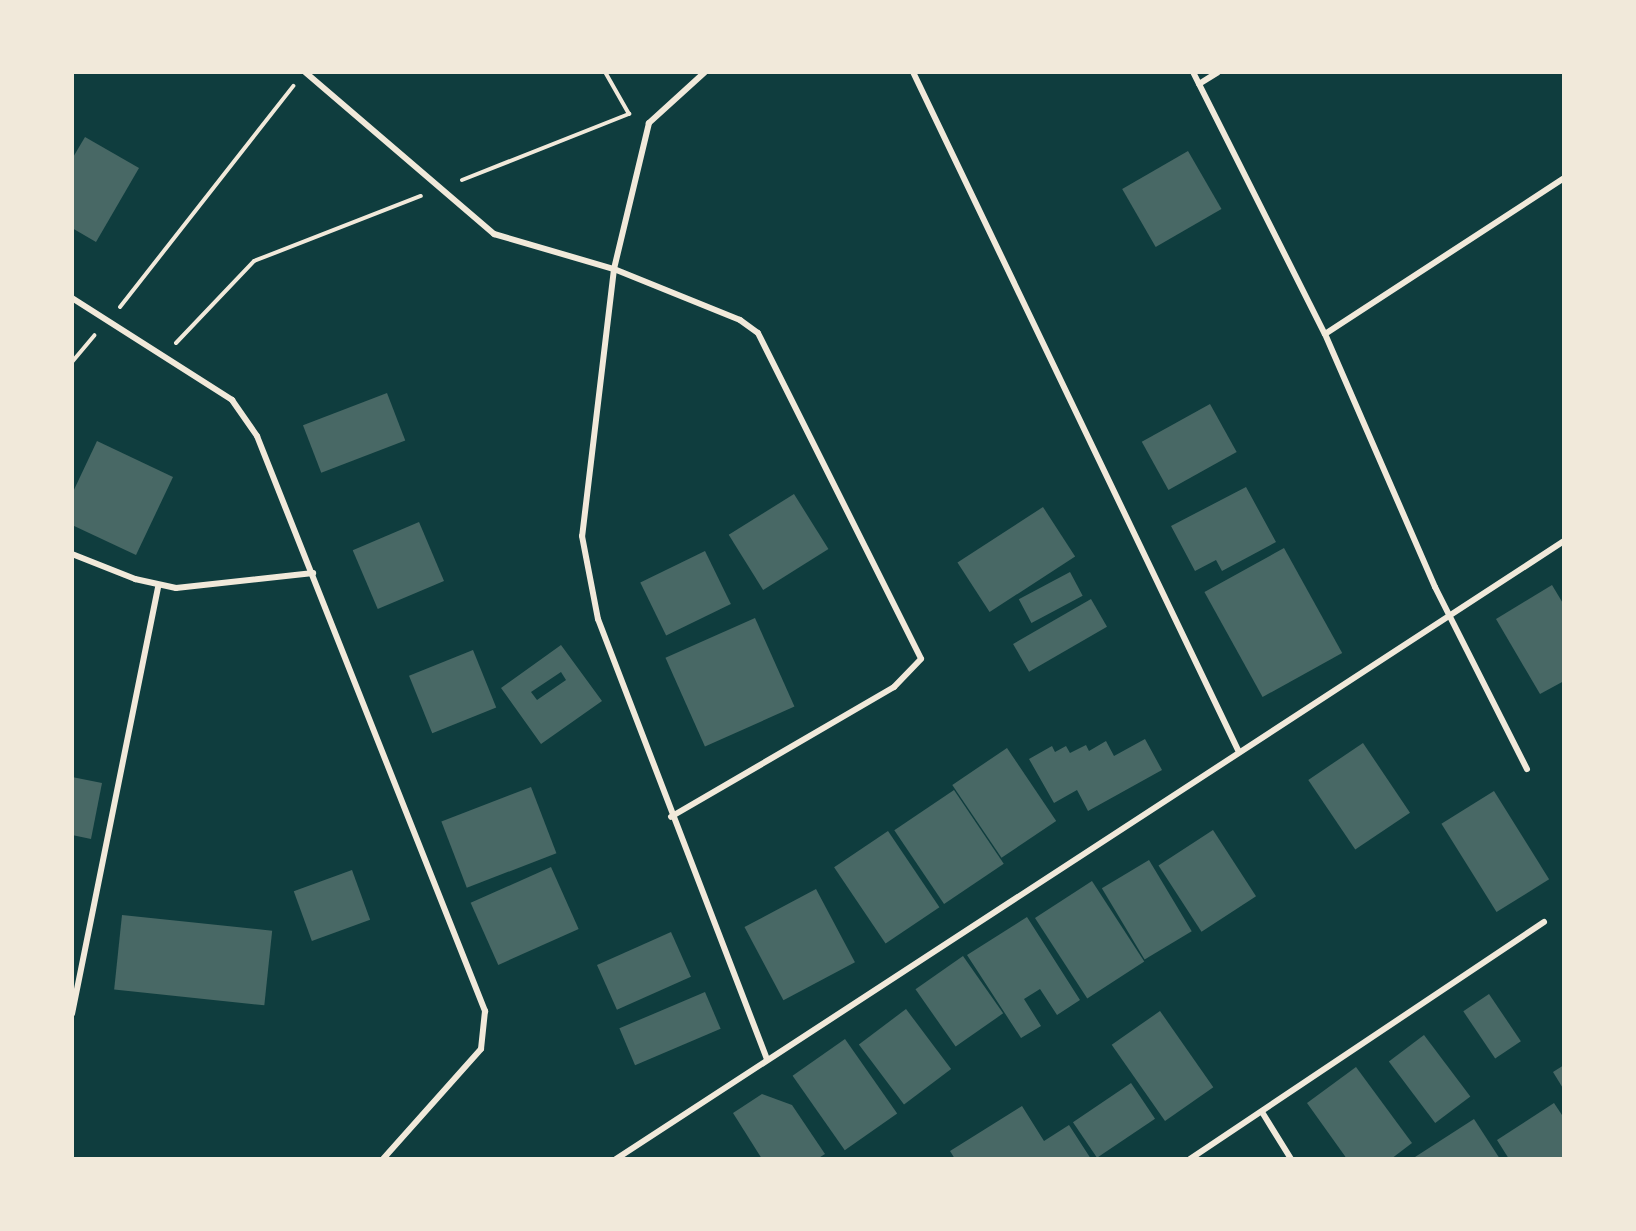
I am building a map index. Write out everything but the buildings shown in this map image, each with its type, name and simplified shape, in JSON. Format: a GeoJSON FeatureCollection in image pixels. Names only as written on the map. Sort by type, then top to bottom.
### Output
{"type":"FeatureCollection","features":[{"type":"Feature","properties":{"kind":"street"},"geometry":{"type":"LineString","coordinates":[[305,72],[494,234],[614,269],[740,320],[758,333],[921,659],[894,687],[671,818]]}},
{"type":"Feature","properties":{"kind":"street"},"geometry":{"type":"LineString","coordinates":[[705,72],[649,123],[614,269],[582,536],[598,620],[671,818],[767,1060]]}},
{"type":"Feature","properties":{"kind":"street"},"geometry":{"type":"LineString","coordinates":[[913,72],[1238,750]]}},
{"type":"Feature","properties":{"kind":"street"},"geometry":{"type":"LineString","coordinates":[[1193,72],[1325,334],[1448,616],[1527,769]]}},
{"type":"Feature","properties":{"kind":"street"},"geometry":{"type":"LineString","coordinates":[[1199,84],[1218,72]]}},
{"type":"Feature","properties":{"kind":"street"},"geometry":{"type":"LineString","coordinates":[[1325,334],[1564,178]]}},
{"type":"Feature","properties":{"kind":"street"},"geometry":{"type":"LineString","coordinates":[[72,298],[232,400],[257,436],[485,1011],[481,1049],[383,1159]]}},
{"type":"Feature","properties":{"kind":"street"},"geometry":{"type":"LineString","coordinates":[[616,1159],[1238,750],[1564,541]]}},
{"type":"Feature","properties":{"kind":"street"},"geometry":{"type":"LineString","coordinates":[[72,554],[158,586],[195,587],[313,573]]}},
{"type":"Feature","properties":{"kind":"street"},"geometry":{"type":"LineString","coordinates":[[72,1014],[158,586]]}},
{"type":"Feature","properties":{"kind":"street"},"geometry":{"type":"LineString","coordinates":[[1190,1159],[1544,922]]}},
{"type":"Feature","properties":{"kind":"street"},"geometry":{"type":"LineString","coordinates":[[1262,1112],[1291,1159]]}},
{"type":"Feature","properties":{"kind":"path"},"geometry":{"type":"LineString","coordinates":[[163,356],[254,261],[629,114],[605,72]]}},
{"type":"Feature","properties":{"kind":"path"},"geometry":{"type":"LineString","coordinates":[[72,362],[212,195],[297,81]]}}]}
